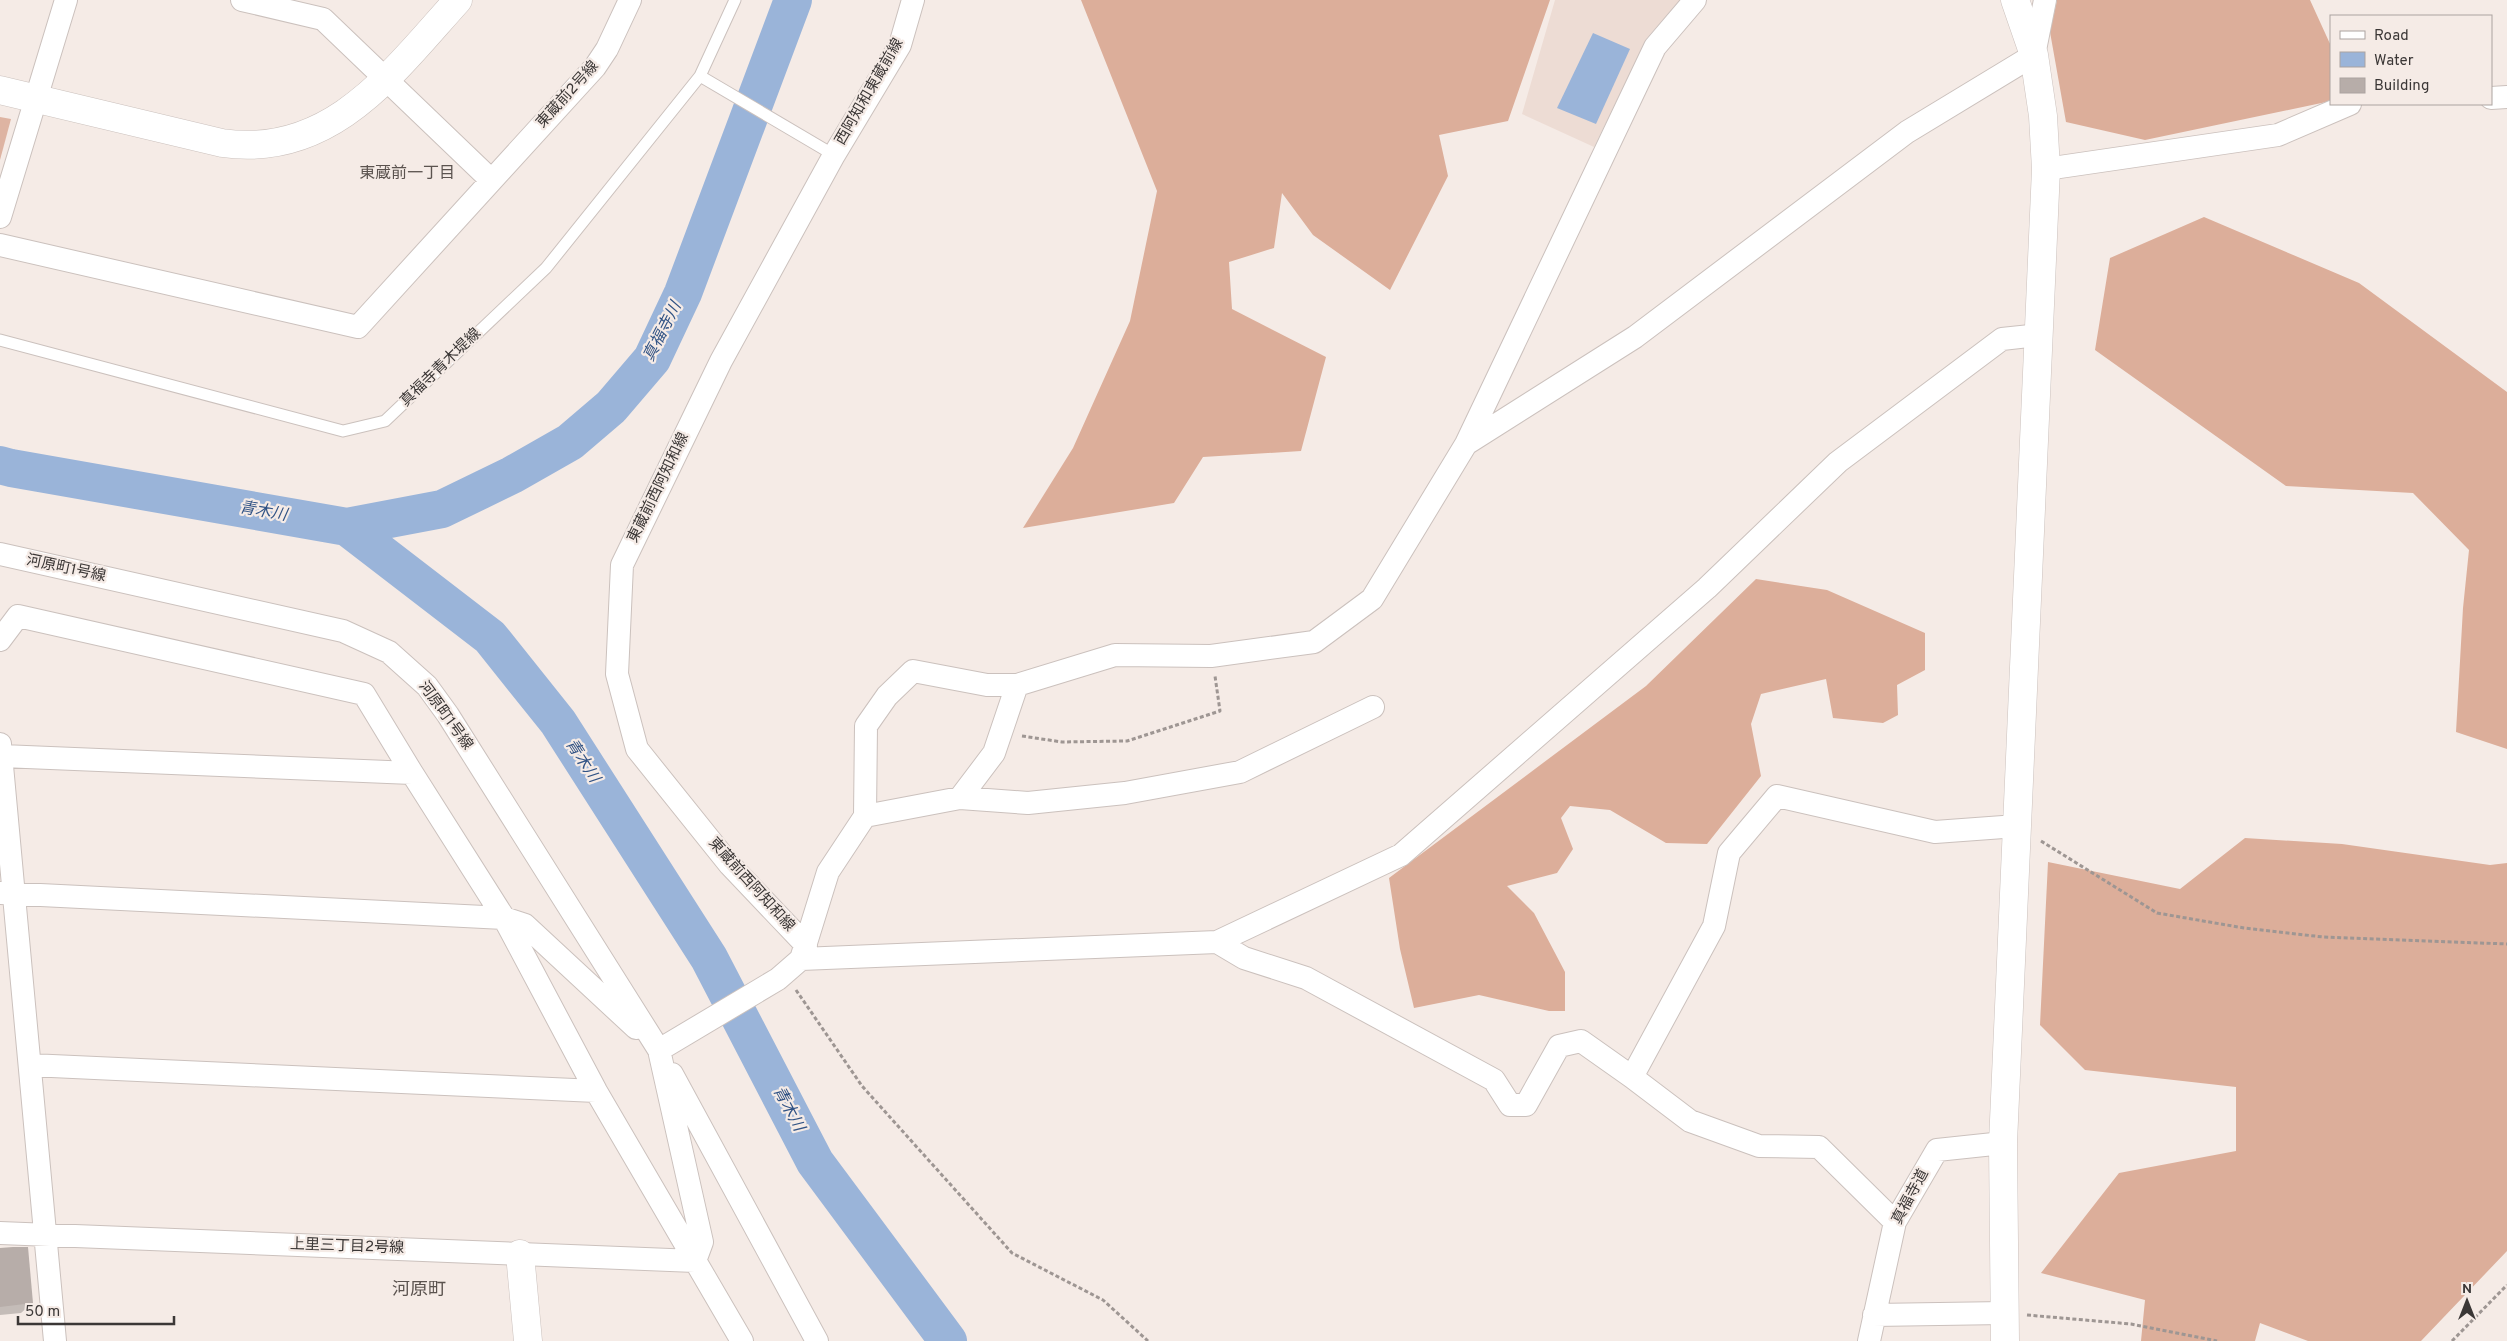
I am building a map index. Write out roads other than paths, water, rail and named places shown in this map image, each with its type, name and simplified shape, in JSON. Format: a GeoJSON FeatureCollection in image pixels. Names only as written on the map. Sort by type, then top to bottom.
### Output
{"type":"FeatureCollection","features":[{"type":"Feature","properties":{"kind":"street"},"geometry":{"type":"LineString","coordinates":[[0,217],[66,0]]}},
{"type":"Feature","properties":{"kind":"street"},"geometry":{"type":"LineString","coordinates":[[242,0],[323,19],[491,180]]}},
{"type":"Feature","properties":{"kind":"street"},"geometry":{"type":"LineString","coordinates":[[0,90],[222,144],[269,144],[302,137],[342,116],[386,78],[458,0]]}},
{"type":"Feature","properties":{"kind":"street","name":"東蔵前2号線"},"geometry":{"type":"LineString","coordinates":[[0,245],[358,327],[595,67],[608,49],[630,0]]}},
{"type":"Feature","properties":{"kind":"street","name":"西阿知和東蔵前線"},"geometry":{"type":"LineString","coordinates":[[834,155],[900,45],[913,0]]}},
{"type":"Feature","properties":{"kind":"street"},"geometry":{"type":"LineString","coordinates":[[659,1050],[782,977],[804,952],[828,872],[865,816],[866,726],[887,696],[913,671],[987,685],[1017,685],[1115,655],[1212,656],[1314,642],[1372,599],[1466,444],[1655,47],[1695,0]]}},
{"type":"Feature","properties":{"kind":"street"},"geometry":{"type":"LineString","coordinates":[[2005,1341],[2003,1143],[2046,169],[2043,116],[2034,55],[2015,0]]}},
{"type":"Feature","properties":{"kind":"street"},"geometry":{"type":"LineString","coordinates":[[1466,444],[1635,337],[1907,132],[2034,55],[2045,0]]}},
{"type":"Feature","properties":{"kind":"street"},"geometry":{"type":"LineString","coordinates":[[2492,98],[2507,97]]}},
{"type":"Feature","properties":{"kind":"street"},"geometry":{"type":"LineString","coordinates":[[2046,169],[2278,135],[2348,105]]}},
{"type":"Feature","properties":{"kind":"street","name":"東蔵前西阿知和線"},"geometry":{"type":"LineString","coordinates":[[804,952],[730,865],[637,749],[616,674],[622,565],[721,361],[834,155]]}},
{"type":"Feature","properties":{"kind":"street"},"geometry":{"type":"LineString","coordinates":[[804,952],[1217,942],[1401,855],[1707,588],[1838,462],[2002,339],[2040,335]]}},
{"type":"Feature","properties":{"kind":"street","name":"河原町1号線"},"geometry":{"type":"LineString","coordinates":[[0,554],[343,631],[389,652],[427,686],[448,715],[659,1050]]}},
{"type":"Feature","properties":{"kind":"street"},"geometry":{"type":"LineString","coordinates":[[0,640],[18,616],[364,694],[504,918],[596,1091],[742,1341]]}},
{"type":"Feature","properties":{"kind":"street"},"geometry":{"type":"LineString","coordinates":[[960,798],[994,753],[1017,685]]}},
{"type":"Feature","properties":{"kind":"street"},"geometry":{"type":"LineString","coordinates":[[865,816],[960,798],[1038,802],[1125,794],[1240,772],[1373,707]]}},
{"type":"Feature","properties":{"kind":"street"},"geometry":{"type":"LineString","coordinates":[[55,1341],[30,1064],[7,894],[1,750],[412,773]]}},
{"type":"Feature","properties":{"kind":"street"},"geometry":{"type":"LineString","coordinates":[[1632,1077],[1714,926],[1729,853],[1777,796],[1935,832],[2017,826]]}},
{"type":"Feature","properties":{"kind":"street"},"geometry":{"type":"LineString","coordinates":[[7,894],[504,918],[525,925],[659,1050],[817,1341]]}},
{"type":"Feature","properties":{"kind":"street"},"geometry":{"type":"LineString","coordinates":[[1217,942],[1244,958],[1306,978],[1494,1080],[1510,1105],[1526,1105],[1560,1046],[1580,1041],[1690,1121],[1760,1146],[1819,1147],[1895,1222]]}},
{"type":"Feature","properties":{"kind":"street"},"geometry":{"type":"LineString","coordinates":[[659,1050],[702,1242],[695,1261]]}},
{"type":"Feature","properties":{"kind":"street"},"geometry":{"type":"LineString","coordinates":[[30,1064],[596,1091]]}},
{"type":"Feature","properties":{"kind":"street","name":"真福寺道"},"geometry":{"type":"LineString","coordinates":[[1869,1341],[1895,1222],[1937,1150],[2003,1143]]}},
{"type":"Feature","properties":{"kind":"street","name":"上里三丁目2号線"},"geometry":{"type":"LineString","coordinates":[[0,1232],[695,1261]]}},
{"type":"Feature","properties":{"kind":"street"},"geometry":{"type":"LineString","coordinates":[[520,1254],[528,1341]]}},
{"type":"Feature","properties":{"kind":"street"},"geometry":{"type":"LineString","coordinates":[[1874,1315],[2004,1313]]}},
{"type":"Feature","properties":{"kind":"lane","name":"真福寺青木堤線"},"geometry":{"type":"LineString","coordinates":[[0,340],[343,431],[385,422],[546,268],[700,76],[735,0]]}},
{"type":"Feature","properties":{"kind":"lane"},"geometry":{"type":"LineString","coordinates":[[700,76],[834,155]]}},
{"type":"Feature","properties":{"kind":"water"},"geometry":{"type":"Polygon","coordinates":[[[1593,33],[1630,49],[1596,124],[1557,108],[1593,33]]]}},
{"type":"Feature","properties":{"kind":"waterway","name":"真福寺川"},"geometry":{"type":"LineString","coordinates":[[347,527],[442,509],[512,475],[570,442],[611,407],[652,359],[683,293],[793,0]]}},
{"type":"Feature","properties":{"kind":"waterway","name":"青木川"},"geometry":{"type":"LineString","coordinates":[[0,465],[347,527],[490,637],[558,722],[709,958],[815,1162],[948,1341]]}},
{"type":"Feature","properties":{"kind":"district","name":"東蔵前一丁目"},"geometry":{"type":"Point","coordinates":[407,174]}},
{"type":"Feature","properties":{"kind":"district","name":"河原町"},"geometry":{"type":"Point","coordinates":[419,1290]}}]}
